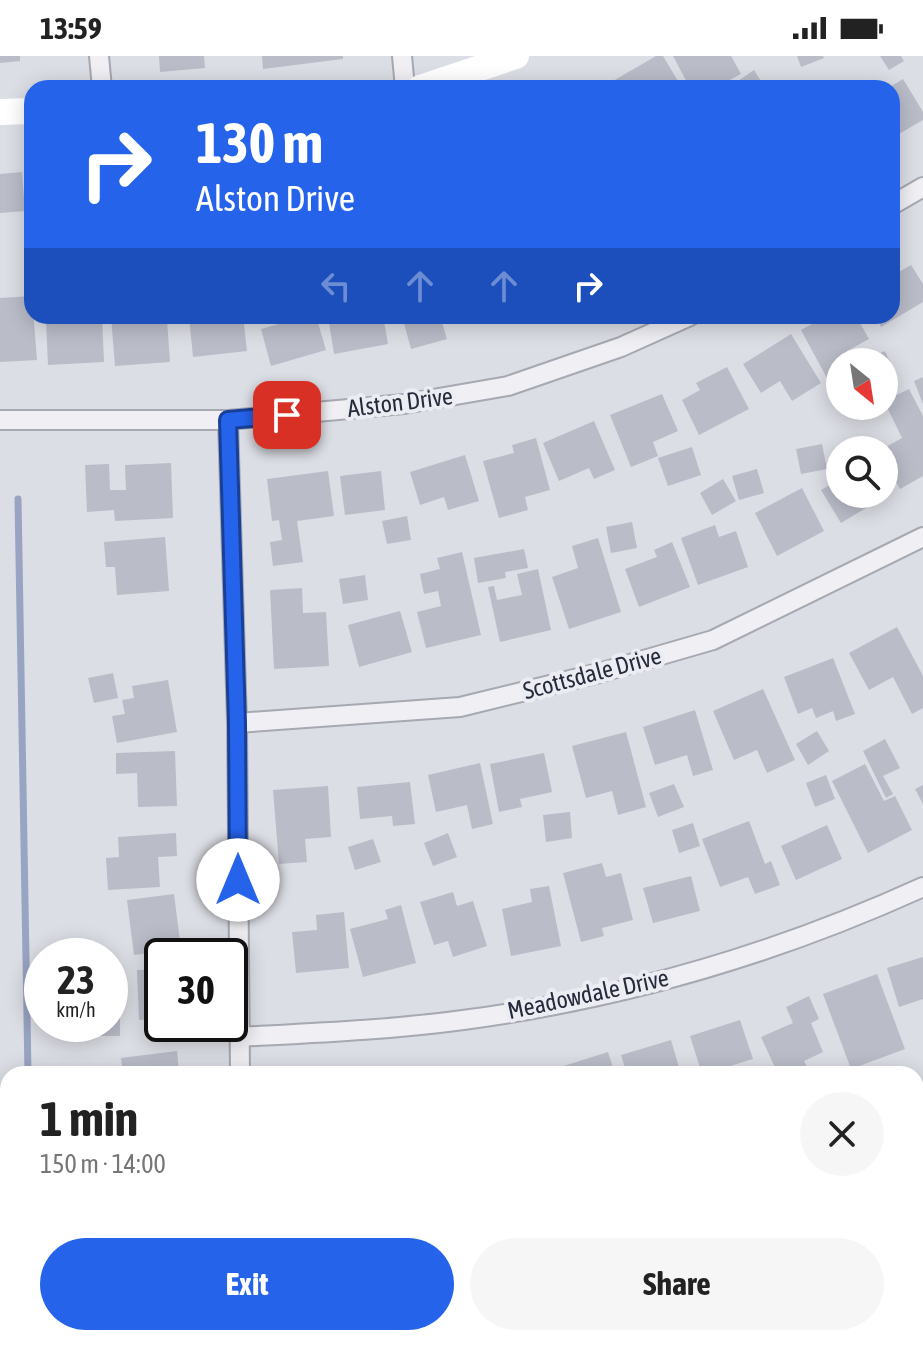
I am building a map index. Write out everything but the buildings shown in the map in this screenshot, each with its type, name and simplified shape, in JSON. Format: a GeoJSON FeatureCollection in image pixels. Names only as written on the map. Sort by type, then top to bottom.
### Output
{"type":"FeatureCollection","features":[{"type":"Feature","properties":{"kind":"street"},"geometry":{"type":"LineString","coordinates":[[99,56],[101,80]]}},
{"type":"Feature","properties":{"kind":"street"},"geometry":{"type":"LineString","coordinates":[[402,56],[404,80]]}},
{"type":"Feature","properties":{"kind":"street"},"geometry":{"type":"LineString","coordinates":[[444,80],[516,56]]}},
{"type":"Feature","properties":{"kind":"street"},"geometry":{"type":"LineString","coordinates":[[0,112],[24,111]]}},
{"type":"Feature","properties":{"kind":"street"},"geometry":{"type":"LineString","coordinates":[[900,200],[923,187]]}},
{"type":"Feature","properties":{"kind":"street","name":"Alston Drive"},"geometry":{"type":"LineString","coordinates":[[0,420],[228,420],[404,404],[508,386],[621,347],[672,324]]}},
{"type":"Feature","properties":{"kind":"street"},"geometry":{"type":"LineString","coordinates":[[228,420],[237,723],[238,938]]}},
{"type":"Feature","properties":{"kind":"street","name":"Scottsdale Drive"},"geometry":{"type":"LineString","coordinates":[[237,723],[460,707],[599,673],[713,640],[923,537]]}},
{"type":"Feature","properties":{"kind":"street","name":"Meadowdale Drive"},"geometry":{"type":"LineString","coordinates":[[248,1037],[347,1032],[464,1020],[590,998],[796,940],[860,916],[923,887]]}},
{"type":"Feature","properties":{"kind":"street"},"geometry":{"type":"LineString","coordinates":[[239,1042],[240,1066]]}},
{"type":"Feature","properties":{"kind":"waterway"},"geometry":{"type":"LineString","coordinates":[[18,499],[28,1066]]}},
{"type":"Feature","properties":{"kind":"route"},"geometry":{"type":"LineString","coordinates":[[238,880],[237,723],[228,420],[287,415]]}}]}
